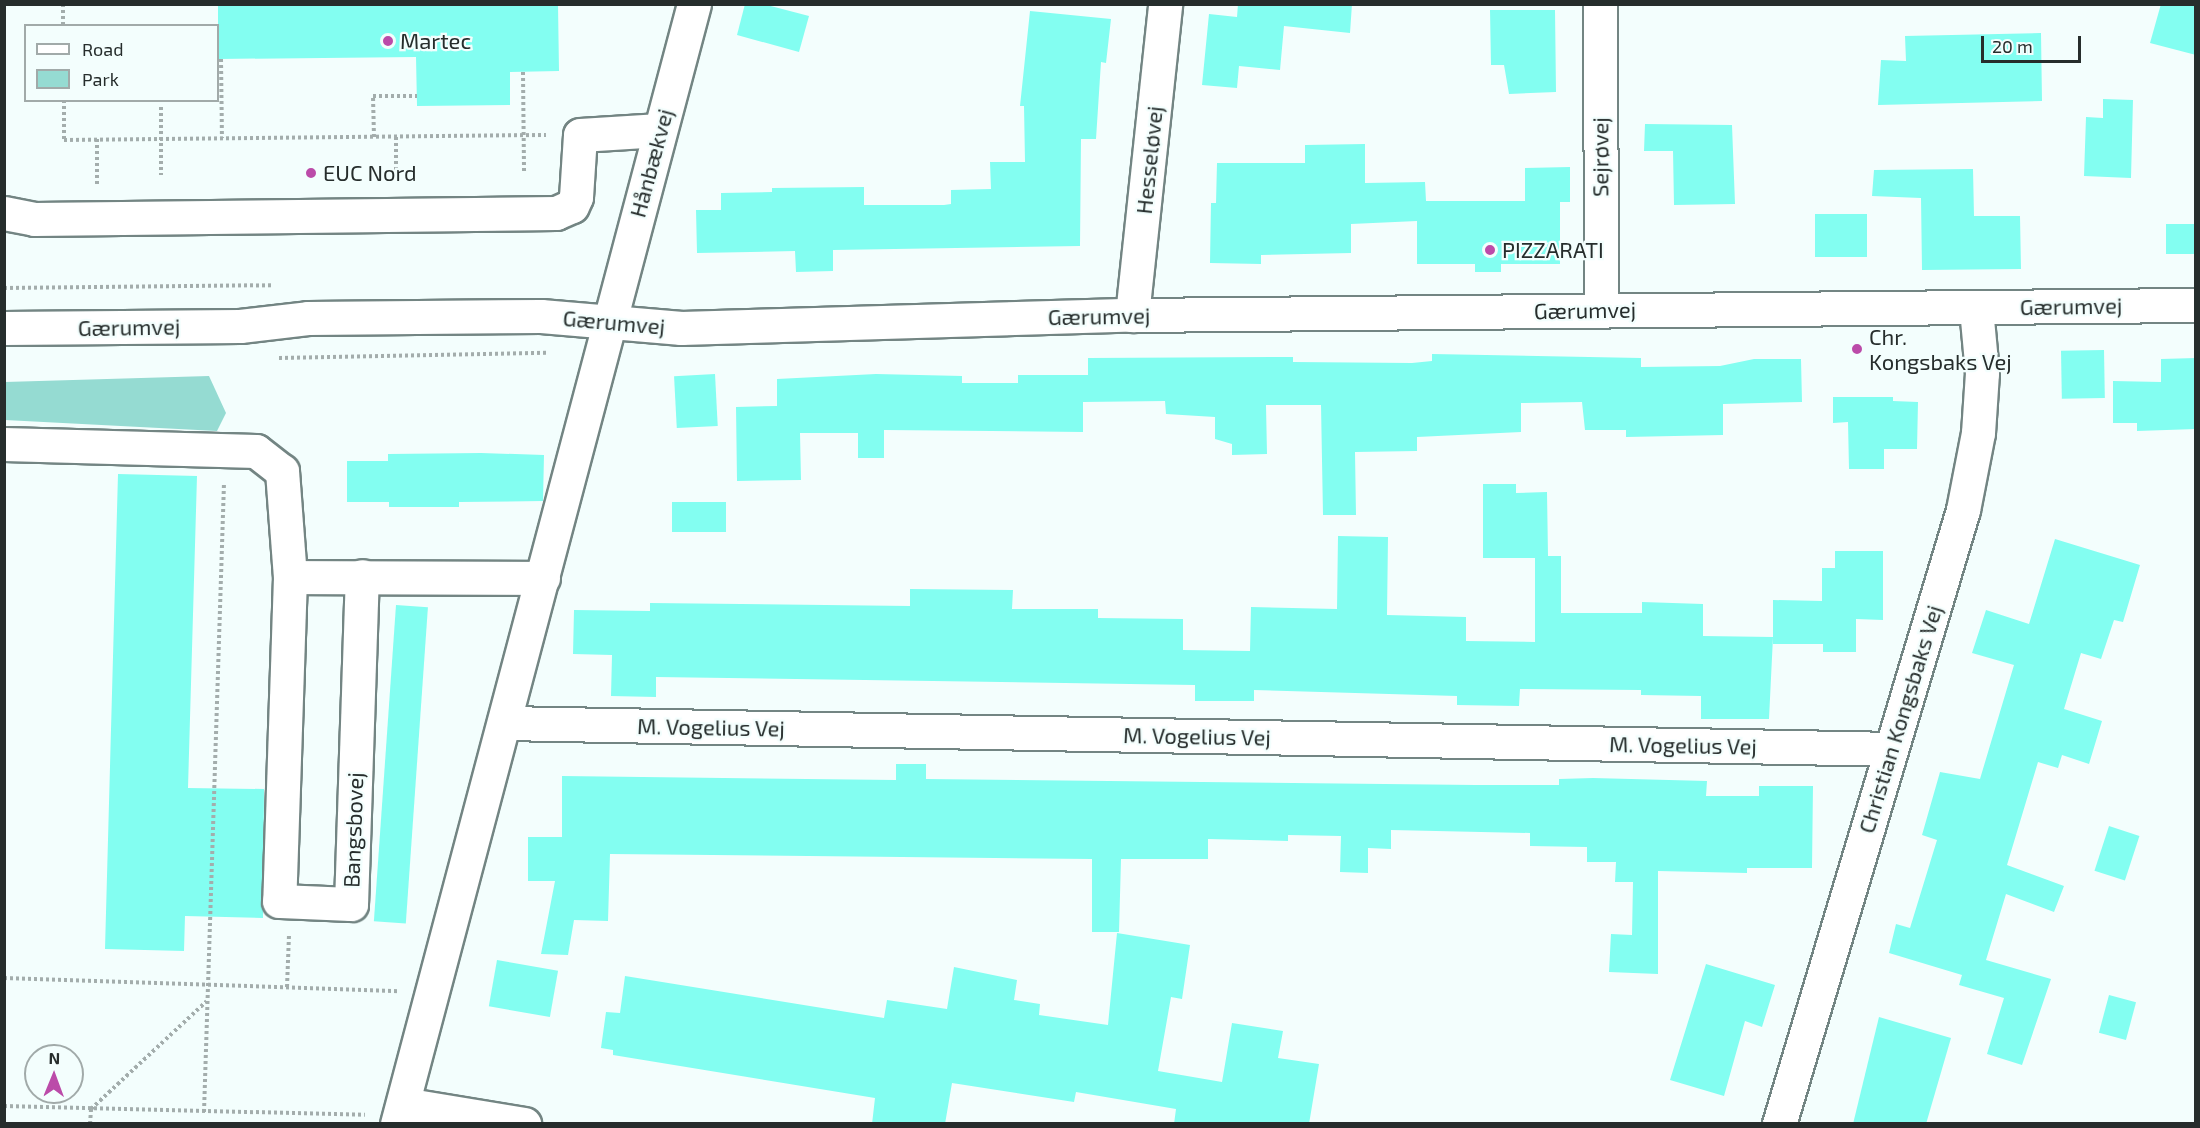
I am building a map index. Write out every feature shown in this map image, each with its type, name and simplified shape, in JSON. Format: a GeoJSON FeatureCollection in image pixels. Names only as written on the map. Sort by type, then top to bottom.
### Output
{"type":"FeatureCollection","features":[{"type":"Feature","properties":{"kind":"street","name":"Hånbækvej"},"geometry":{"type":"LineString","coordinates":[[611,321],[694,4]]}},
{"type":"Feature","properties":{"kind":"street","name":"Hesseløvej"},"geometry":{"type":"LineString","coordinates":[[1132,315],[1165,4]]}},
{"type":"Feature","properties":{"kind":"street","name":"Sejrøvej"},"geometry":{"type":"LineString","coordinates":[[1600,4],[1601,309]]}},
{"type":"Feature","properties":{"kind":"street"},"geometry":{"type":"LineString","coordinates":[[4,213],[34,219],[98,219],[556,213],[572,206],[576,197],[580,135],[660,130]]}},
{"type":"Feature","properties":{"kind":"street","name":"Gærumvej"},"geometry":{"type":"LineString","coordinates":[[4,328],[240,326],[309,318],[541,316],[681,328],[1132,315],[2196,305]]}},
{"type":"Feature","properties":{"kind":"street","name":"Christian Kongsbaks Vej"},"geometry":{"type":"LineString","coordinates":[[1779,1124],[1963,510],[1971,466],[1982,374],[1976,308]]}},
{"type":"Feature","properties":{"kind":"street"},"geometry":{"type":"LineString","coordinates":[[524,1124],[400,1114],[611,321]]}},
{"type":"Feature","properties":{"kind":"street"},"geometry":{"type":"LineString","coordinates":[[4,444],[256,451],[282,471],[290,577],[279,901],[290,902]]}},
{"type":"Feature","properties":{"kind":"street","name":"Bangsbovej"},"geometry":{"type":"LineString","coordinates":[[290,902],[351,904],[362,576]]}},
{"type":"Feature","properties":{"kind":"street"},"geometry":{"type":"LineString","coordinates":[[290,577],[543,578]]}},
{"type":"Feature","properties":{"kind":"street","name":"M. Vogelius Vej"},"geometry":{"type":"LineString","coordinates":[[504,723],[1890,749]]}},
{"type":"Feature","properties":{"kind":"path"},"geometry":{"type":"LineString","coordinates":[[63,4],[63,24]]}},
{"type":"Feature","properties":{"kind":"path"},"geometry":{"type":"LineString","coordinates":[[221,59],[222,138]]}},
{"type":"Feature","properties":{"kind":"path"},"geometry":{"type":"LineString","coordinates":[[524,72],[524,172]]}},
{"type":"Feature","properties":{"kind":"path"},"geometry":{"type":"LineString","coordinates":[[374,137],[373,96],[417,96]]}},
{"type":"Feature","properties":{"kind":"path"},"geometry":{"type":"LineString","coordinates":[[64,102],[64,140],[580,135]]}},
{"type":"Feature","properties":{"kind":"path"},"geometry":{"type":"LineString","coordinates":[[161,107],[161,175]]}},
{"type":"Feature","properties":{"kind":"path"},"geometry":{"type":"LineString","coordinates":[[396,137],[396,173]]}},
{"type":"Feature","properties":{"kind":"path"},"geometry":{"type":"LineString","coordinates":[[97,139],[98,219]]}},
{"type":"Feature","properties":{"kind":"path"},"geometry":{"type":"LineString","coordinates":[[266,358],[553,352]]}},
{"type":"Feature","properties":{"kind":"path"},"geometry":{"type":"LineString","coordinates":[[204,1112],[225,451]]}},
{"type":"Feature","properties":{"kind":"path"},"geometry":{"type":"LineString","coordinates":[[287,987],[290,902]]}},
{"type":"Feature","properties":{"kind":"path"},"geometry":{"type":"LineString","coordinates":[[4,978],[433,992]]}},
{"type":"Feature","properties":{"kind":"path"},"geometry":{"type":"LineString","coordinates":[[90,1124],[91,1109],[208,1001]]}},
{"type":"Feature","properties":{"kind":"path"},"geometry":{"type":"LineString","coordinates":[[4,1106],[363,1116],[400,1114]]}},
{"type":"Feature","properties":{"kind":"green space"},"geometry":{"type":"Polygon","coordinates":[[[209,376],[226,413],[217,431],[5,420],[5,382],[209,376]]]}},
{"type":"Feature","properties":{"kind":"building","name":"Martec"},"geometry":{"type":"Polygon","coordinates":[[[218,4],[558,4],[559,71],[510,72],[510,105],[417,106],[416,57],[219,59],[218,4]]]}},
{"type":"Feature","properties":{"kind":"building"},"geometry":{"type":"Polygon","coordinates":[[[745,4],[763,4],[809,16],[799,52],[737,35],[745,4]]]}},
{"type":"Feature","properties":{"kind":"building"},"geometry":{"type":"Polygon","coordinates":[[[1238,4],[1352,4],[1350,33],[1284,26],[1280,70],[1239,66],[1237,88],[1202,85],[1209,14],[1237,17],[1238,4]]]}},
{"type":"Feature","properties":{"kind":"building"},"geometry":{"type":"Polygon","coordinates":[[[2161,4],[2196,4],[2196,55],[2150,43],[2161,4]]]}},
{"type":"Feature","properties":{"kind":"building"},"geometry":{"type":"Polygon","coordinates":[[[1490,10],[1555,10],[1556,92],[1509,94],[1504,65],[1491,65],[1490,10]]]}},
{"type":"Feature","properties":{"kind":"building"},"geometry":{"type":"Polygon","coordinates":[[[1030,11],[1111,19],[1106,63],[1101,62],[1096,139],[1081,139],[1080,246],[833,250],[833,271],[796,272],[795,251],[697,253],[696,210],[721,210],[721,193],[772,192],[772,188],[864,187],[864,205],[944,205],[951,204],[951,190],[991,189],[990,162],[1025,162],[1024,106],[1020,106],[1030,11]]]}},
{"type":"Feature","properties":{"kind":"building"},"geometry":{"type":"Polygon","coordinates":[[[2041,33],[2042,101],[1878,105],[1881,60],[1906,61],[1905,36],[2041,33]]]}},
{"type":"Feature","properties":{"kind":"building"},"geometry":{"type":"Polygon","coordinates":[[[2103,99],[2133,100],[2131,178],[2084,176],[2086,117],[2103,118],[2103,99]]]}},
{"type":"Feature","properties":{"kind":"building"},"geometry":{"type":"Polygon","coordinates":[[[1645,124],[1732,125],[1735,204],[1674,205],[1673,151],[1644,151],[1645,124]]]}},
{"type":"Feature","properties":{"kind":"building"},"geometry":{"type":"Polygon","coordinates":[[[1365,144],[1365,183],[1425,182],[1426,201],[1525,201],[1525,168],[1570,167],[1570,202],[1560,202],[1560,264],[1501,264],[1501,272],[1475,272],[1475,264],[1417,264],[1417,221],[1351,224],[1351,253],[1261,255],[1261,264],[1210,263],[1211,203],[1216,203],[1217,163],[1305,163],[1305,145],[1365,144]]]}},
{"type":"Feature","properties":{"kind":"building"},"geometry":{"type":"Polygon","coordinates":[[[1973,169],[1974,216],[2020,216],[2021,269],[1922,270],[1921,198],[1872,196],[1874,170],[1973,169]]]}},
{"type":"Feature","properties":{"kind":"building"},"geometry":{"type":"Polygon","coordinates":[[[1815,214],[1867,214],[1867,257],[1815,257],[1815,214]]]}},
{"type":"Feature","properties":{"kind":"building"},"geometry":{"type":"Polygon","coordinates":[[[2166,224],[2196,224],[2196,254],[2166,254],[2166,224]]]}},
{"type":"Feature","properties":{"kind":"building"},"geometry":{"type":"Polygon","coordinates":[[[2104,350],[2105,398],[2062,399],[2061,351],[2104,350]]]}},
{"type":"Feature","properties":{"kind":"building"},"geometry":{"type":"Polygon","coordinates":[[[1432,354],[1641,358],[1641,367],[1720,366],[1754,359],[1801,359],[1802,402],[1723,404],[1723,435],[1626,437],[1626,430],[1585,430],[1582,402],[1521,403],[1521,432],[1417,437],[1417,451],[1355,452],[1356,515],[1323,515],[1321,405],[1266,405],[1267,454],[1232,455],[1232,444],[1215,439],[1215,417],[1166,414],[1165,401],[1083,402],[1083,432],[884,430],[884,458],[858,458],[858,433],[800,433],[801,480],[737,481],[736,407],[777,406],[777,379],[876,374],[962,376],[962,383],[1018,383],[1018,375],[1088,375],[1088,358],[1293,357],[1293,362],[1412,363],[1432,361],[1432,354]]]}},
{"type":"Feature","properties":{"kind":"building"},"geometry":{"type":"Polygon","coordinates":[[[2196,358],[2196,429],[2137,431],[2137,423],[2113,423],[2113,381],[2161,382],[2161,359],[2196,358]]]}},
{"type":"Feature","properties":{"kind":"building"},"geometry":{"type":"Polygon","coordinates":[[[715,374],[718,426],[677,428],[674,376],[715,374]]]}},
{"type":"Feature","properties":{"kind":"building"},"geometry":{"type":"Polygon","coordinates":[[[1833,397],[1893,397],[1893,401],[1918,402],[1917,449],[1884,449],[1884,469],[1849,469],[1848,422],[1833,423],[1833,397]]]}},
{"type":"Feature","properties":{"kind":"building"},"geometry":{"type":"Polygon","coordinates":[[[388,454],[544,455],[543,501],[459,502],[459,507],[389,507],[389,502],[347,502],[347,461],[388,461],[388,454]]]}},
{"type":"Feature","properties":{"kind":"building"},"geometry":{"type":"Polygon","coordinates":[[[118,474],[197,476],[188,788],[264,789],[263,918],[185,916],[184,951],[105,949],[118,474]]]}},
{"type":"Feature","properties":{"kind":"building"},"geometry":{"type":"Polygon","coordinates":[[[1483,484],[1516,484],[1516,493],[1547,492],[1548,556],[1561,556],[1561,613],[1642,613],[1642,602],[1703,604],[1703,636],[1773,637],[1769,719],[1701,719],[1701,696],[1641,695],[1641,690],[1520,689],[1519,706],[1457,705],[1457,696],[1254,690],[1254,701],[1195,701],[1195,685],[656,677],[656,697],[611,696],[612,655],[573,654],[574,610],[650,611],[650,603],[910,606],[910,589],[1013,590],[1012,609],[1098,609],[1098,618],[1183,619],[1183,650],[1250,651],[1251,607],[1337,609],[1338,536],[1388,537],[1387,615],[1466,617],[1466,641],[1535,642],[1535,558],[1483,558],[1483,484]]]}},
{"type":"Feature","properties":{"kind":"building"},"geometry":{"type":"Polygon","coordinates":[[[672,502],[726,502],[726,532],[672,532],[672,502]]]}},
{"type":"Feature","properties":{"kind":"building"},"geometry":{"type":"Polygon","coordinates":[[[2055,539],[2140,565],[2123,622],[2114,620],[2101,659],[2081,653],[2064,709],[2102,721],[2089,764],[2062,755],[2058,768],[2038,762],[2007,865],[2064,886],[2054,912],[2006,894],[1986,960],[2051,979],[2022,1065],[1987,1054],[2004,998],[1959,985],[1962,975],[1889,953],[1896,924],[1910,928],[1937,840],[1922,835],[1940,772],[1980,779],[2014,665],[1972,653],[1986,610],[2029,624],[2055,539]]]}},
{"type":"Feature","properties":{"kind":"building"},"geometry":{"type":"Polygon","coordinates":[[[1835,551],[1883,551],[1883,620],[1856,619],[1856,652],[1823,652],[1823,644],[1773,644],[1773,600],[1822,601],[1822,568],[1835,568],[1835,551]]]}},
{"type":"Feature","properties":{"kind":"building"},"geometry":{"type":"Polygon","coordinates":[[[396,605],[428,607],[406,923],[374,921],[396,605]]]}},
{"type":"Feature","properties":{"kind":"building"},"geometry":{"type":"Polygon","coordinates":[[[896,764],[926,764],[926,779],[1559,785],[1559,779],[1593,778],[1707,781],[1706,796],[1759,796],[1759,786],[1813,786],[1812,868],[1747,868],[1747,873],[1658,871],[1658,974],[1609,972],[1611,934],[1632,935],[1633,882],[1615,882],[1616,862],[1587,862],[1587,847],[1530,846],[1530,833],[1391,830],[1391,849],[1368,848],[1368,873],[1340,872],[1341,836],[1288,835],[1288,841],[1208,839],[1208,859],[1121,859],[1119,932],[1092,932],[1092,859],[610,854],[608,921],[574,920],[568,955],[541,954],[555,881],[528,881],[528,837],[562,837],[562,776],[896,780],[896,764]]]}},
{"type":"Feature","properties":{"kind":"building"},"geometry":{"type":"Polygon","coordinates":[[[2109,826],[2139,836],[2125,881],[2094,871],[2109,826]]]}},
{"type":"Feature","properties":{"kind":"building"},"geometry":{"type":"Polygon","coordinates":[[[1117,933],[1190,945],[1182,999],[1171,997],[1158,1071],[1222,1082],[1232,1023],[1283,1031],[1278,1058],[1319,1064],[1309,1124],[1174,1124],[1176,1109],[1076,1092],[1074,1102],[952,1083],[945,1124],[872,1124],[875,1098],[613,1055],[613,1050],[601,1048],[606,1012],[620,1013],[625,976],[884,1018],[887,1000],[947,1009],[954,967],[1017,980],[1014,1000],[1040,1004],[1039,1015],[1108,1025],[1117,933]]]}},
{"type":"Feature","properties":{"kind":"building"},"geometry":{"type":"Polygon","coordinates":[[[497,960],[558,971],[550,1017],[489,1006],[497,960]]]}},
{"type":"Feature","properties":{"kind":"building"},"geometry":{"type":"Polygon","coordinates":[[[1706,964],[1775,985],[1762,1027],[1745,1021],[1724,1096],[1670,1080],[1706,964]]]}},
{"type":"Feature","properties":{"kind":"building"},"geometry":{"type":"Polygon","coordinates":[[[2109,995],[2136,1002],[2126,1040],[2099,1033],[2109,995]]]}},
{"type":"Feature","properties":{"kind":"building"},"geometry":{"type":"Polygon","coordinates":[[[1879,1017],[1951,1038],[1926,1124],[1853,1124],[1879,1017]]]}},
{"type":"Feature","properties":{"kind":"place","name":"Martec"},"geometry":{"type":"Point","coordinates":[388,41]}},
{"type":"Feature","properties":{"kind":"place","name":"EUC Nord"},"geometry":{"type":"Point","coordinates":[311,173]}},
{"type":"Feature","properties":{"kind":"place","name":"PIZZARATI"},"geometry":{"type":"Point","coordinates":[1490,250]}},
{"type":"Feature","properties":{"kind":"place","name":"Chr. Kongsbaks Vej"},"geometry":{"type":"Point","coordinates":[1857,349]}}]}
